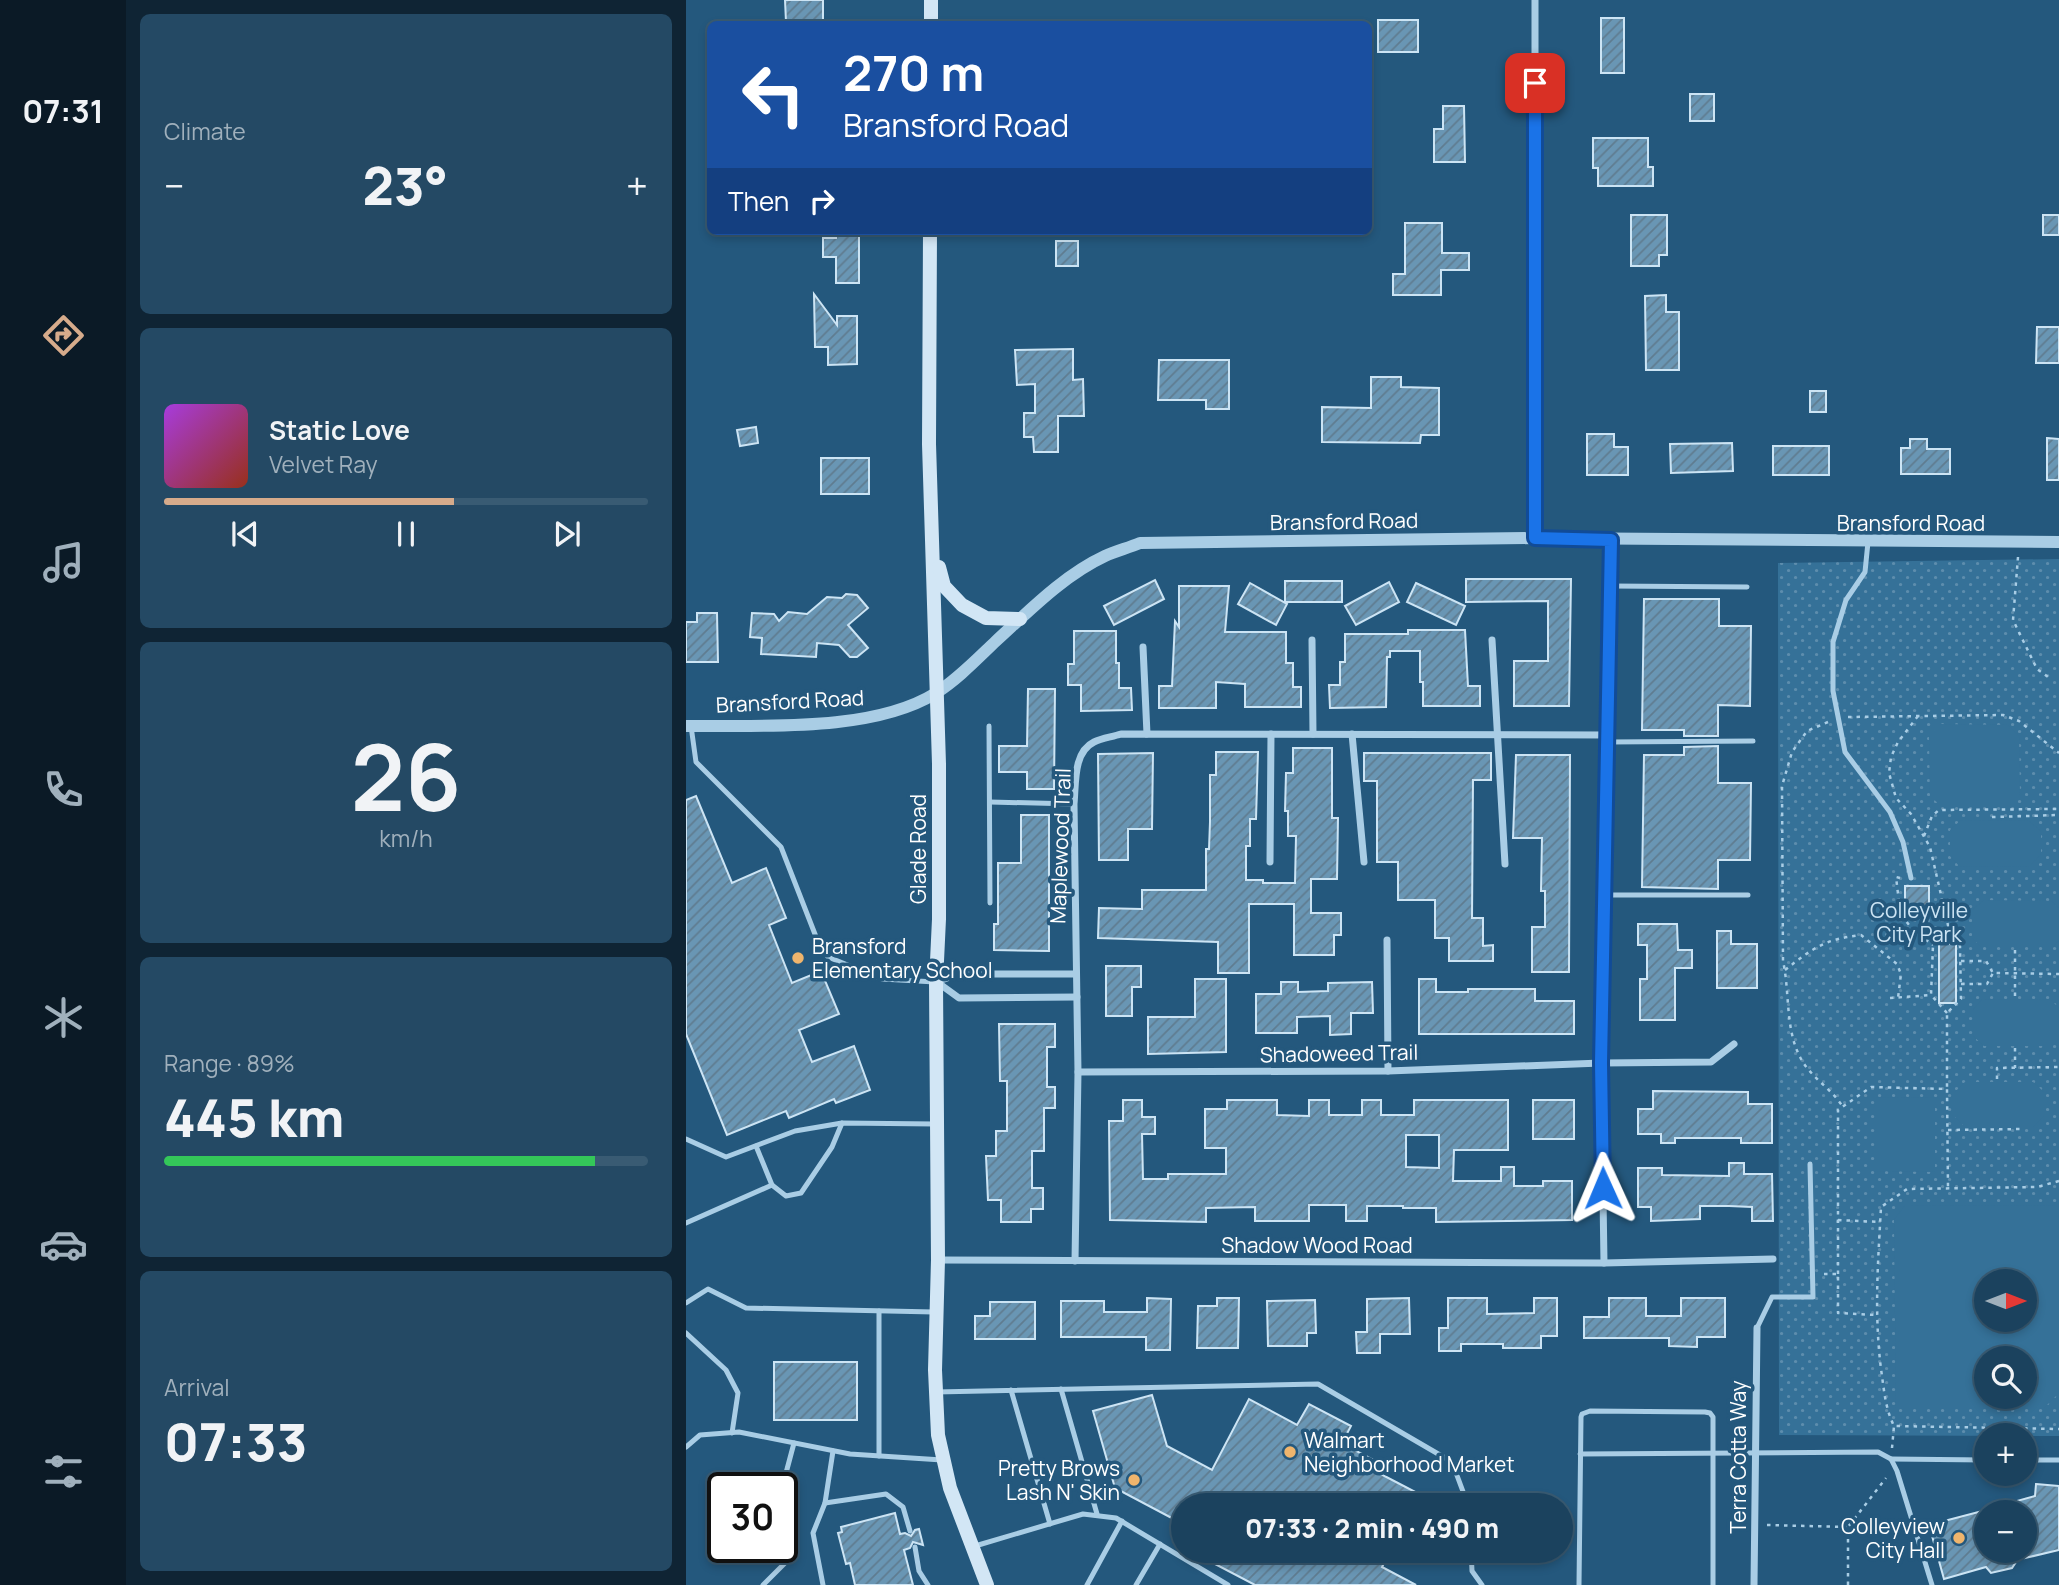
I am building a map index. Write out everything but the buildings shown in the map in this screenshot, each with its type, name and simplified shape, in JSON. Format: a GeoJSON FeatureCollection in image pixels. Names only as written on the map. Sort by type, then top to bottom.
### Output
{"type":"FeatureCollection","features":[{"type":"Feature","properties":{"kind":"main road"},"geometry":{"type":"LineString","coordinates":[[931,0],[931,21]]}},
{"type":"Feature","properties":{"kind":"main road","name":"Glade Road"},"geometry":{"type":"LineString","coordinates":[[930,235],[929,444],[939,764],[939,919],[936,982],[939,1124],[937,1435],[950,1488],[987,1585]]}},
{"type":"Feature","properties":{"kind":"main road"},"geometry":{"type":"LineString","coordinates":[[933,545],[944,586],[962,605],[986,618],[1020,619]]}},
{"type":"Feature","properties":{"kind":"street"},"geometry":{"type":"LineString","coordinates":[[1535,0],[1535,538]]}},
{"type":"Feature","properties":{"kind":"street","name":"Bransford Road"},"geometry":{"type":"LineString","coordinates":[[689,726],[834,723],[876,716],[935,694],[1082,569],[1140,543],[1535,538],[2059,542]]}},
{"type":"Feature","properties":{"kind":"street"},"geometry":{"type":"LineString","coordinates":[[1604,1263],[1601,1063],[1611,540]]}},
{"type":"Feature","properties":{"kind":"street"},"geometry":{"type":"LineString","coordinates":[[1312,640],[1313,734]]}},
{"type":"Feature","properties":{"kind":"street"},"geometry":{"type":"LineString","coordinates":[[1492,640],[1505,864]]}},
{"type":"Feature","properties":{"kind":"street"},"geometry":{"type":"LineString","coordinates":[[1143,647],[1147,734]]}},
{"type":"Feature","properties":{"kind":"street","name":"Maplewood Trail"},"geometry":{"type":"LineString","coordinates":[[1075,1261],[1078,1072],[1074,804],[1078,761],[1087,747],[1093,742],[1121,734],[1608,738]]}},
{"type":"Feature","properties":{"kind":"street"},"geometry":{"type":"LineString","coordinates":[[1270,862],[1271,734]]}},
{"type":"Feature","properties":{"kind":"street"},"geometry":{"type":"LineString","coordinates":[[1352,734],[1364,862]]}},
{"type":"Feature","properties":{"kind":"street"},"geometry":{"type":"LineString","coordinates":[[1387,940],[1388,1071]]}},
{"type":"Feature","properties":{"kind":"street"},"geometry":{"type":"LineString","coordinates":[[936,982],[958,974],[1076,974]]}},
{"type":"Feature","properties":{"kind":"street"},"geometry":{"type":"LineString","coordinates":[[936,982],[959,998],[1077,997]]}},
{"type":"Feature","properties":{"kind":"street","name":"Shadoweed Trail"},"geometry":{"type":"LineString","coordinates":[[1078,1072],[1388,1071],[1711,1062],[1734,1044]]}},
{"type":"Feature","properties":{"kind":"street","name":"Shadow Wood Road"},"geometry":{"type":"LineString","coordinates":[[938,1260],[1604,1263],[1773,1259]]}},
{"type":"Feature","properties":{"kind":"street","name":"Terra Cotta Way"},"geometry":{"type":"LineString","coordinates":[[1754,1585],[1756,1328]]}},
{"type":"Feature","properties":{"kind":"lane"},"geometry":{"type":"LineString","coordinates":[[1868,542],[1865,572],[1846,600],[1833,642],[1833,691],[1845,752],[1890,812],[1903,842],[1911,878]]}},
{"type":"Feature","properties":{"kind":"lane"},"geometry":{"type":"LineString","coordinates":[[1610,586],[1746,587]]}},
{"type":"Feature","properties":{"kind":"lane"},"geometry":{"type":"LineString","coordinates":[[689,726],[695,762],[781,847],[820,947],[828,957],[882,979],[936,982]]}},
{"type":"Feature","properties":{"kind":"lane"},"geometry":{"type":"LineString","coordinates":[[989,726],[990,903]]}},
{"type":"Feature","properties":{"kind":"lane"},"geometry":{"type":"LineString","coordinates":[[1608,738],[1753,741]]}},
{"type":"Feature","properties":{"kind":"lane"},"geometry":{"type":"LineString","coordinates":[[990,802],[1074,804]]}},
{"type":"Feature","properties":{"kind":"lane"},"geometry":{"type":"LineString","coordinates":[[1605,895],[1748,895]]}},
{"type":"Feature","properties":{"kind":"lane"},"geometry":{"type":"LineString","coordinates":[[686,1139],[726,1157],[795,1131],[842,1123],[939,1124]]}},
{"type":"Feature","properties":{"kind":"lane"},"geometry":{"type":"LineString","coordinates":[[756,1146],[772,1185],[786,1196],[802,1193],[832,1147],[842,1123]]}},
{"type":"Feature","properties":{"kind":"lane"},"geometry":{"type":"LineString","coordinates":[[1756,1328],[1772,1297],[1813,1297],[1810,1164]]}},
{"type":"Feature","properties":{"kind":"lane"},"geometry":{"type":"LineString","coordinates":[[686,1223],[772,1185]]}},
{"type":"Feature","properties":{"kind":"lane"},"geometry":{"type":"LineString","coordinates":[[686,1303],[708,1289],[746,1308],[937,1312]]}},
{"type":"Feature","properties":{"kind":"lane"},"geometry":{"type":"LineString","coordinates":[[878,1456],[879,1311]]}},
{"type":"Feature","properties":{"kind":"lane"},"geometry":{"type":"LineString","coordinates":[[686,1333],[726,1370],[738,1393],[732,1433]]}},
{"type":"Feature","properties":{"kind":"lane"},"geometry":{"type":"LineString","coordinates":[[936,1392],[1318,1384],[1452,1462],[1464,1493]]}},
{"type":"Feature","properties":{"kind":"lane"},"geometry":{"type":"LineString","coordinates":[[1061,1389],[1097,1514]]}},
{"type":"Feature","properties":{"kind":"lane"},"geometry":{"type":"LineString","coordinates":[[1011,1390],[1050,1524]]}},
{"type":"Feature","properties":{"kind":"lane"},"geometry":{"type":"LineString","coordinates":[[1579,1585],[1581,1417],[1582,1413],[1590,1411],[1710,1413],[1714,1422],[1713,1585]]}},
{"type":"Feature","properties":{"kind":"lane"},"geometry":{"type":"LineString","coordinates":[[686,1447],[700,1436],[739,1432],[833,1451],[943,1460]]}},
{"type":"Feature","properties":{"kind":"lane"},"geometry":{"type":"LineString","coordinates":[[786,1472],[794,1443]]}},
{"type":"Feature","properties":{"kind":"lane"},"geometry":{"type":"LineString","coordinates":[[823,1585],[813,1533],[825,1503],[833,1451]]}},
{"type":"Feature","properties":{"kind":"lane"},"geometry":{"type":"LineString","coordinates":[[1580,1454],[1878,1452],[1891,1459],[1974,1460]]}},
{"type":"Feature","properties":{"kind":"lane"},"geometry":{"type":"LineString","coordinates":[[1891,1459],[1932,1585]]}},
{"type":"Feature","properties":{"kind":"lane"},"geometry":{"type":"LineString","coordinates":[[2037,1460],[2059,1460]]}},
{"type":"Feature","properties":{"kind":"lane"},"geometry":{"type":"LineString","coordinates":[[825,1503],[886,1494],[903,1507],[910,1531]]}},
{"type":"Feature","properties":{"kind":"lane"},"geometry":{"type":"LineString","coordinates":[[972,1547],[1083,1514],[1097,1514],[1122,1521],[1228,1585]]}},
{"type":"Feature","properties":{"kind":"lane"},"geometry":{"type":"LineString","coordinates":[[1087,1585],[1122,1521]]}},
{"type":"Feature","properties":{"kind":"lane"},"geometry":{"type":"LineString","coordinates":[[1136,1585],[1160,1544]]}},
{"type":"Feature","properties":{"kind":"lane"},"geometry":{"type":"LineString","coordinates":[[915,1547],[919,1571],[928,1585]]}},
{"type":"Feature","properties":{"kind":"lane"},"geometry":{"type":"LineString","coordinates":[[763,1585],[784,1563]]}},
{"type":"Feature","properties":{"kind":"lane"},"geometry":{"type":"LineString","coordinates":[[1472,1563],[1472,1571],[1482,1585]]}},
{"type":"Feature","properties":{"kind":"path"},"geometry":{"type":"LineString","coordinates":[[2018,543],[2013,620],[2037,669],[2051,680]]}},
{"type":"Feature","properties":{"kind":"path"},"geometry":{"type":"LineString","coordinates":[[1843,1107],[1833,1093],[1809,1071],[1793,1040],[1785,970],[1782,786],[1792,752],[1808,731],[1839,717],[2003,715],[2019,721],[2059,753]]}},
{"type":"Feature","properties":{"kind":"path"},"geometry":{"type":"LineString","coordinates":[[1918,716],[1894,750],[1889,773],[1896,798],[1910,814],[1930,847],[1949,930],[1961,946],[1961,999],[1947,1013]]}},
{"type":"Feature","properties":{"kind":"path"},"geometry":{"type":"LineString","coordinates":[[1924,837],[1932,816],[1939,810],[2059,809]]}},
{"type":"Feature","properties":{"kind":"path"},"geometry":{"type":"LineString","coordinates":[[1992,817],[2059,815]]}},
{"type":"Feature","properties":{"kind":"path"},"geometry":{"type":"LineString","coordinates":[[1911,878],[1895,877],[1900,912],[1909,928],[1933,945]]}},
{"type":"Feature","properties":{"kind":"path"},"geometry":{"type":"LineString","coordinates":[[1948,1188],[1947,1013],[1931,995],[1933,945],[1949,930]]}},
{"type":"Feature","properties":{"kind":"path"},"geometry":{"type":"LineString","coordinates":[[1785,970],[1811,949],[1835,938],[1861,935],[1897,964],[1901,974],[1898,998]]}},
{"type":"Feature","properties":{"kind":"path"},"geometry":{"type":"LineString","coordinates":[[2015,950],[2015,996]]}},
{"type":"Feature","properties":{"kind":"path"},"geometry":{"type":"LineString","coordinates":[[1961,961],[1986,961],[1993,973]]}},
{"type":"Feature","properties":{"kind":"path"},"geometry":{"type":"LineString","coordinates":[[1993,973],[2059,974]]}},
{"type":"Feature","properties":{"kind":"path"},"geometry":{"type":"LineString","coordinates":[[1961,984],[1987,984],[1993,973]]}},
{"type":"Feature","properties":{"kind":"path"},"geometry":{"type":"LineString","coordinates":[[1890,998],[1931,995]]}},
{"type":"Feature","properties":{"kind":"path"},"geometry":{"type":"LineString","coordinates":[[2015,1048],[2015,1068]]}},
{"type":"Feature","properties":{"kind":"path"},"geometry":{"type":"LineString","coordinates":[[1997,1079],[1997,1068],[2059,1068]]}},
{"type":"Feature","properties":{"kind":"path"},"geometry":{"type":"LineString","coordinates":[[1876,1315],[1838,1313],[1838,1110],[1871,1087],[1947,1089]]}},
{"type":"Feature","properties":{"kind":"path"},"geometry":{"type":"LineString","coordinates":[[1948,1130],[2024,1129]]}},
{"type":"Feature","properties":{"kind":"path"},"geometry":{"type":"LineString","coordinates":[[1848,1585],[1848,1527],[1887,1477],[1894,1426],[1887,1410],[1876,1315],[1881,1207],[1907,1189],[2037,1187],[2059,1181]]}},
{"type":"Feature","properties":{"kind":"path"},"geometry":{"type":"LineString","coordinates":[[1838,1220],[1880,1222]]}},
{"type":"Feature","properties":{"kind":"path"},"geometry":{"type":"LineString","coordinates":[[1812,1275],[1838,1274]]}},
{"type":"Feature","properties":{"kind":"path"},"geometry":{"type":"LineString","coordinates":[[1894,1426],[2059,1429]]}},
{"type":"Feature","properties":{"kind":"path"},"geometry":{"type":"LineString","coordinates":[[1755,1524],[1848,1527]]}},
{"type":"Feature","properties":{"kind":"green space","name":"Colleyville City Park"},"geometry":{"type":"Polygon","coordinates":[[[2059,559],[2059,1436],[2037,1436],[2037,1423],[1974,1423],[1974,1436],[1779,1435],[1778,563],[2059,559]]]}},
{"type":"Feature","properties":{"kind":"green space"},"geometry":{"type":"Polygon","coordinates":[[[1941,724],[2008,725],[2019,736],[2020,794],[2010,805],[1940,805],[1930,796],[1929,735],[1941,724]]]}},
{"type":"Feature","properties":{"kind":"green space"},"geometry":{"type":"Polygon","coordinates":[[[1961,820],[2029,821],[2041,831],[2041,854],[2030,866],[1960,867],[1950,856],[1950,830],[1961,820]]]}},
{"type":"Feature","properties":{"kind":"green space"},"geometry":{"type":"Polygon","coordinates":[[[1984,900],[2051,901],[2059,908],[2059,940],[2053,947],[1981,947],[1972,938],[1972,910],[1984,900]]]}},
{"type":"Feature","properties":{"kind":"green space"},"geometry":{"type":"Polygon","coordinates":[[[1982,999],[2051,1000],[2059,1008],[2059,1039],[2052,1046],[1984,1046],[1973,1036],[1973,1010],[1982,999]]]}},
{"type":"Feature","properties":{"kind":"green space"},"geometry":{"type":"Polygon","coordinates":[[[1965,1082],[2033,1082],[2044,1092],[2044,1116],[2033,1127],[1965,1127],[1955,1117],[1955,1092],[1965,1082]]]}},
{"type":"Feature","properties":{"kind":"green space"},"geometry":{"type":"Polygon","coordinates":[[[1876,1097],[1935,1098],[1935,1172],[1876,1171],[1876,1097]]]}},
{"type":"Feature","properties":{"kind":"green space"},"geometry":{"type":"Polygon","coordinates":[[[1905,1205],[2059,1206],[2059,1393],[2044,1408],[2037,1408],[2037,1346],[1974,1346],[1974,1408],[1896,1408],[1894,1220],[1905,1205]]]}},
{"type":"Feature","properties":{"kind":"place","name":"Bransford Elementary School"},"geometry":{"type":"Point","coordinates":[798,958]}},
{"type":"Feature","properties":{"kind":"place","name":"Walmart Neighborhood Market"},"geometry":{"type":"Point","coordinates":[1290,1452]}},
{"type":"Feature","properties":{"kind":"place","name":"Pretty Brows Lash N' Skin"},"geometry":{"type":"Point","coordinates":[1134,1480]}},
{"type":"Feature","properties":{"kind":"place","name":"Colleyview City Hall"},"geometry":{"type":"Point","coordinates":[1959,1538]}},
{"type":"Feature","properties":{"kind":"route"},"geometry":{"type":"LineString","coordinates":[[1535,83],[1535,538],[1611,540],[1601,1063],[1603,1188]]}}]}
